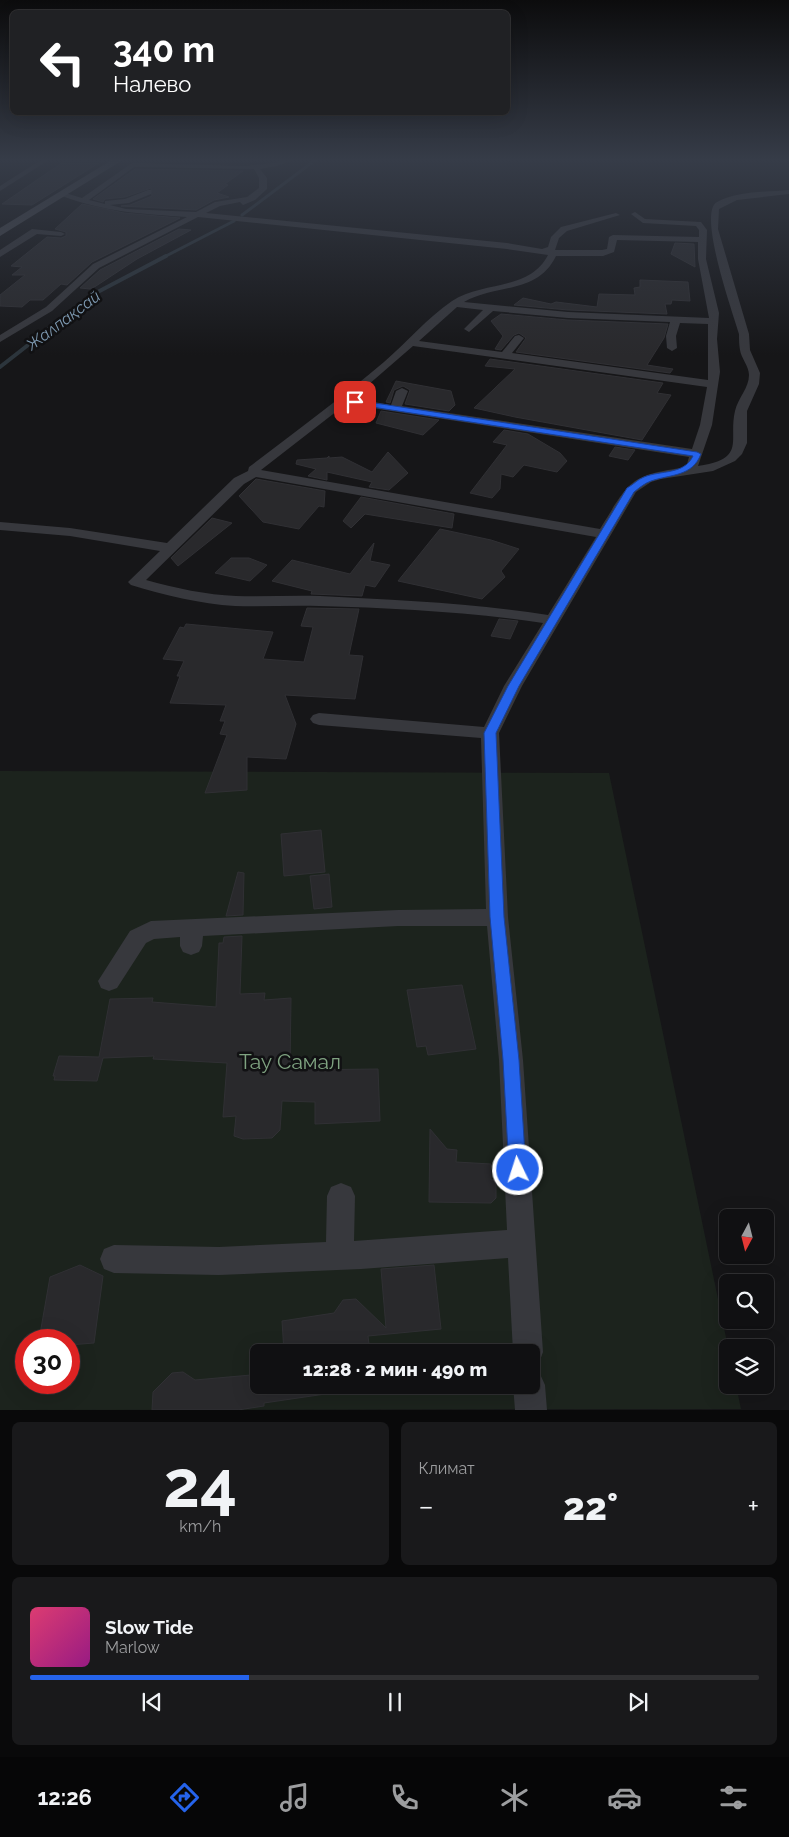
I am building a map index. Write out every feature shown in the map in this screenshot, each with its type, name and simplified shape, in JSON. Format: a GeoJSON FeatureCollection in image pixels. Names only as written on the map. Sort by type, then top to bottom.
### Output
{"type":"FeatureCollection","features":[{"type":"Feature","properties":{"kind":"main road"},"geometry":{"type":"LineString","coordinates":[[0,233],[15,224]]}},
{"type":"Feature","properties":{"kind":"street"},"geometry":{"type":"LineString","coordinates":[[0,339],[49,309],[96,266],[177,224]]}},
{"type":"Feature","properties":{"kind":"street"},"geometry":{"type":"LineString","coordinates":[[293,224],[548,252],[603,253],[611,250],[613,237],[702,240]]}},
{"type":"Feature","properties":{"kind":"street"},"geometry":{"type":"LineString","coordinates":[[548,252],[552,249],[555,237],[564,229],[583,224]]}},
{"type":"Feature","properties":{"kind":"street"},"geometry":{"type":"LineString","coordinates":[[528,1344],[511,1060],[497,917],[490,733],[513,686],[603,534],[636,484],[691,462],[706,425],[715,372],[714,317],[702,259],[702,230],[698,224],[694,224]]}},
{"type":"Feature","properties":{"kind":"street"},"geometry":{"type":"LineString","coordinates":[[342,400],[691,462],[708,468],[721,463],[731,458],[741,443],[741,410],[753,384],[755,373],[745,350],[744,334],[735,308],[714,224]]}},
{"type":"Feature","properties":{"kind":"street"},"geometry":{"type":"LineString","coordinates":[[0,254],[35,231],[61,234]]}},
{"type":"Feature","properties":{"kind":"street"},"geometry":{"type":"LineString","coordinates":[[548,252],[552,255],[550,261],[540,275],[535,278],[476,293],[455,304],[436,318],[412,343],[254,470],[254,473],[240,481],[136,582],[168,591],[234,601],[318,601],[493,611],[552,620]]}},
{"type":"Feature","properties":{"kind":"street"},"geometry":{"type":"LineString","coordinates":[[455,304],[490,308],[543,309],[676,319],[714,317],[735,308]]}},
{"type":"Feature","properties":{"kind":"street"},"geometry":{"type":"LineString","coordinates":[[469,329],[490,308]]}},
{"type":"Feature","properties":{"kind":"street"},"geometry":{"type":"LineString","coordinates":[[672,348],[671,336],[676,319]]}},
{"type":"Feature","properties":{"kind":"street"},"geometry":{"type":"LineString","coordinates":[[504,356],[519,338]]}},
{"type":"Feature","properties":{"kind":"street"},"geometry":{"type":"LineString","coordinates":[[412,343],[713,384]]}},
{"type":"Feature","properties":{"kind":"street"},"geometry":{"type":"LineString","coordinates":[[395,409],[402,391]]}},
{"type":"Feature","properties":{"kind":"street"},"geometry":{"type":"LineString","coordinates":[[436,416],[443,402]]}},
{"type":"Feature","properties":{"kind":"street"},"geometry":{"type":"LineString","coordinates":[[254,473],[603,534]]}},
{"type":"Feature","properties":{"kind":"street"},"geometry":{"type":"LineString","coordinates":[[0,526],[70,532],[169,548]]}},
{"type":"Feature","properties":{"kind":"street"},"geometry":{"type":"LineString","coordinates":[[401,606],[407,590]]}},
{"type":"Feature","properties":{"kind":"street"},"geometry":{"type":"LineString","coordinates":[[318,719],[490,733]]}},
{"type":"Feature","properties":{"kind":"street"},"geometry":{"type":"LineString","coordinates":[[109,981],[138,936],[151,930],[192,937],[398,918],[497,917]]}},
{"type":"Feature","properties":{"kind":"street"},"geometry":{"type":"LineString","coordinates":[[340,1256],[341,1196]]}},
{"type":"Feature","properties":{"kind":"street"},"geometry":{"type":"LineString","coordinates":[[114,1259],[219,1262],[340,1256],[522,1243]]}},
{"type":"Feature","properties":{"kind":"street"},"geometry":{"type":"LineString","coordinates":[[530,1394],[531,1410]]}},
{"type":"Feature","properties":{"kind":"green space","name":"Тау Самал"},"geometry":{"type":"Polygon","coordinates":[[[0,771],[609,773],[719,1304],[719,1329],[724,1329],[726,1339],[719,1339],[719,1394],[738,1394],[741,1409],[0,1410],[0,771]]]}},
{"type":"Feature","properties":{"kind":"building"},"geometry":{"type":"Polygon","coordinates":[[[61,224],[168,224],[92,262],[67,285],[61,284],[43,300],[30,300],[22,307],[0,306],[0,295],[25,275],[12,275],[22,267],[11,266],[47,237],[61,238],[66,236],[66,232],[55,229],[61,224]]]}},
{"type":"Feature","properties":{"kind":"building"},"geometry":{"type":"Polygon","coordinates":[[[179,229],[191,230],[137,259],[96,286],[90,289],[80,288],[100,270],[179,229]]]}},
{"type":"Feature","properties":{"kind":"building"},"geometry":{"type":"Polygon","coordinates":[[[675,243],[694,244],[695,267],[671,254],[675,243]]]}},
{"type":"Feature","properties":{"kind":"building"},"geometry":{"type":"Polygon","coordinates":[[[640,280],[688,282],[690,301],[672,300],[671,304],[665,304],[667,314],[568,310],[514,305],[523,298],[551,304],[556,302],[597,307],[599,294],[635,295],[634,288],[640,287],[640,280]]]}},
{"type":"Feature","properties":{"kind":"building"},"geometry":{"type":"Polygon","coordinates":[[[501,314],[568,320],[668,324],[664,338],[647,365],[673,369],[670,373],[516,352],[526,338],[519,333],[514,335],[501,350],[495,349],[503,336],[491,321],[501,314]]]}},
{"type":"Feature","properties":{"kind":"building"},"geometry":{"type":"Polygon","coordinates":[[[490,359],[663,383],[657,393],[671,395],[642,440],[515,417],[474,408],[515,369],[485,366],[490,359]]]}},
{"type":"Feature","properties":{"kind":"building"},"geometry":{"type":"Polygon","coordinates":[[[396,381],[451,391],[455,405],[449,411],[405,404],[410,390],[403,386],[394,390],[390,403],[386,402],[396,381]]]}},
{"type":"Feature","properties":{"kind":"building"},"geometry":{"type":"Polygon","coordinates":[[[381,411],[439,420],[423,435],[376,423],[381,411]]]}},
{"type":"Feature","properties":{"kind":"building"},"geometry":{"type":"Polygon","coordinates":[[[504,430],[528,434],[560,453],[567,461],[557,472],[524,465],[513,477],[501,474],[500,489],[492,498],[470,493],[507,445],[493,442],[504,430]]]}},
{"type":"Feature","properties":{"kind":"building"},"geometry":{"type":"Polygon","coordinates":[[[615,447],[635,450],[628,460],[609,456],[615,447]]]}},
{"type":"Feature","properties":{"kind":"building"},"geometry":{"type":"Polygon","coordinates":[[[388,452],[408,473],[389,490],[369,487],[372,482],[327,472],[327,480],[308,476],[316,469],[296,464],[297,460],[327,458],[329,456],[329,458],[342,457],[372,472],[388,452]]]}},
{"type":"Feature","properties":{"kind":"building"},"geometry":{"type":"Polygon","coordinates":[[[256,479],[325,491],[324,507],[319,506],[299,529],[263,522],[239,496],[256,479]]]}},
{"type":"Feature","properties":{"kind":"building"},"geometry":{"type":"Polygon","coordinates":[[[361,497],[454,514],[452,528],[365,514],[351,528],[343,521],[361,497]]]}},
{"type":"Feature","properties":{"kind":"building"},"geometry":{"type":"Polygon","coordinates":[[[212,518],[232,523],[178,566],[171,558],[212,518]]]}},
{"type":"Feature","properties":{"kind":"building"},"geometry":{"type":"Polygon","coordinates":[[[440,529],[491,540],[519,549],[501,571],[505,577],[482,599],[398,581],[440,529]]]}},
{"type":"Feature","properties":{"kind":"building"},"geometry":{"type":"Polygon","coordinates":[[[374,543],[370,561],[390,565],[375,587],[365,585],[362,596],[311,594],[312,591],[272,581],[292,560],[350,574],[374,543]]]}},
{"type":"Feature","properties":{"kind":"building"},"geometry":{"type":"Polygon","coordinates":[[[231,558],[249,558],[267,565],[250,581],[215,573],[231,558]]]}},
{"type":"Feature","properties":{"kind":"building"},"geometry":{"type":"Polygon","coordinates":[[[307,608],[359,609],[349,655],[363,656],[355,699],[285,695],[296,724],[286,759],[247,757],[247,790],[205,793],[227,735],[220,734],[225,721],[220,721],[226,705],[170,703],[180,676],[177,676],[184,661],[163,659],[180,627],[184,628],[186,624],[273,632],[263,659],[304,662],[313,627],[301,626],[307,608]]]}},
{"type":"Feature","properties":{"kind":"building"},"geometry":{"type":"Polygon","coordinates":[[[499,619],[518,621],[510,639],[491,636],[499,619]]]}},
{"type":"Feature","properties":{"kind":"building"},"geometry":{"type":"Polygon","coordinates":[[[321,830],[325,872],[284,876],[281,834],[321,830]]]}},
{"type":"Feature","properties":{"kind":"building"},"geometry":{"type":"Polygon","coordinates":[[[238,872],[244,873],[243,915],[226,916],[238,872]]]}},
{"type":"Feature","properties":{"kind":"building"},"geometry":{"type":"Polygon","coordinates":[[[329,874],[332,907],[314,909],[310,876],[329,874]]]}},
{"type":"Feature","properties":{"kind":"building"},"geometry":{"type":"Polygon","coordinates":[[[242,936],[240,994],[265,993],[264,1000],[291,998],[290,1070],[378,1069],[380,1121],[315,1124],[315,1102],[282,1101],[280,1130],[272,1138],[243,1139],[234,1136],[236,1116],[223,1117],[227,1063],[153,1059],[154,1056],[103,1058],[97,1081],[54,1080],[55,1076],[53,1076],[59,1056],[99,1057],[110,999],[153,998],[152,1002],[216,1007],[219,943],[223,943],[224,937],[242,936]]]}},
{"type":"Feature","properties":{"kind":"building"},"geometry":{"type":"Polygon","coordinates":[[[462,985],[476,1049],[428,1055],[426,1046],[417,1047],[407,990],[462,985]]]}},
{"type":"Feature","properties":{"kind":"building"},"geometry":{"type":"Polygon","coordinates":[[[430,1129],[447,1149],[457,1150],[456,1162],[491,1164],[491,1180],[496,1180],[496,1198],[491,1203],[429,1202],[430,1129]]]}},
{"type":"Feature","properties":{"kind":"building"},"geometry":{"type":"Polygon","coordinates":[[[80,1265],[103,1276],[94,1343],[80,1344],[80,1329],[41,1329],[50,1277],[80,1265]]]}},
{"type":"Feature","properties":{"kind":"building"},"geometry":{"type":"Polygon","coordinates":[[[434,1265],[441,1329],[368,1336],[369,1344],[283,1344],[282,1321],[334,1313],[343,1300],[356,1299],[386,1328],[381,1269],[434,1265]]]}},
{"type":"Feature","properties":{"kind":"building"},"geometry":{"type":"Polygon","coordinates":[[[183,1372],[195,1380],[250,1375],[250,1394],[325,1394],[264,1403],[264,1406],[238,1410],[152,1410],[153,1392],[172,1373],[183,1372]]]}},
{"type":"Feature","properties":{"kind":"waterway","name":"Жалпақсай"},"geometry":{"type":"LineString","coordinates":[[164,257],[229,224]]}},
{"type":"Feature","properties":{"kind":"waterway","name":"Жалпақсай"},"geometry":{"type":"LineString","coordinates":[[0,367],[92,295],[166,256]]}},
{"type":"Feature","properties":{"kind":"route"},"geometry":{"type":"LineString","coordinates":[[355,402],[697,454],[694,463],[685,470],[646,479],[636,484],[630,490],[513,686],[500,709],[490,733],[490,774],[497,917],[511,1060],[518,1170]]}}]}
